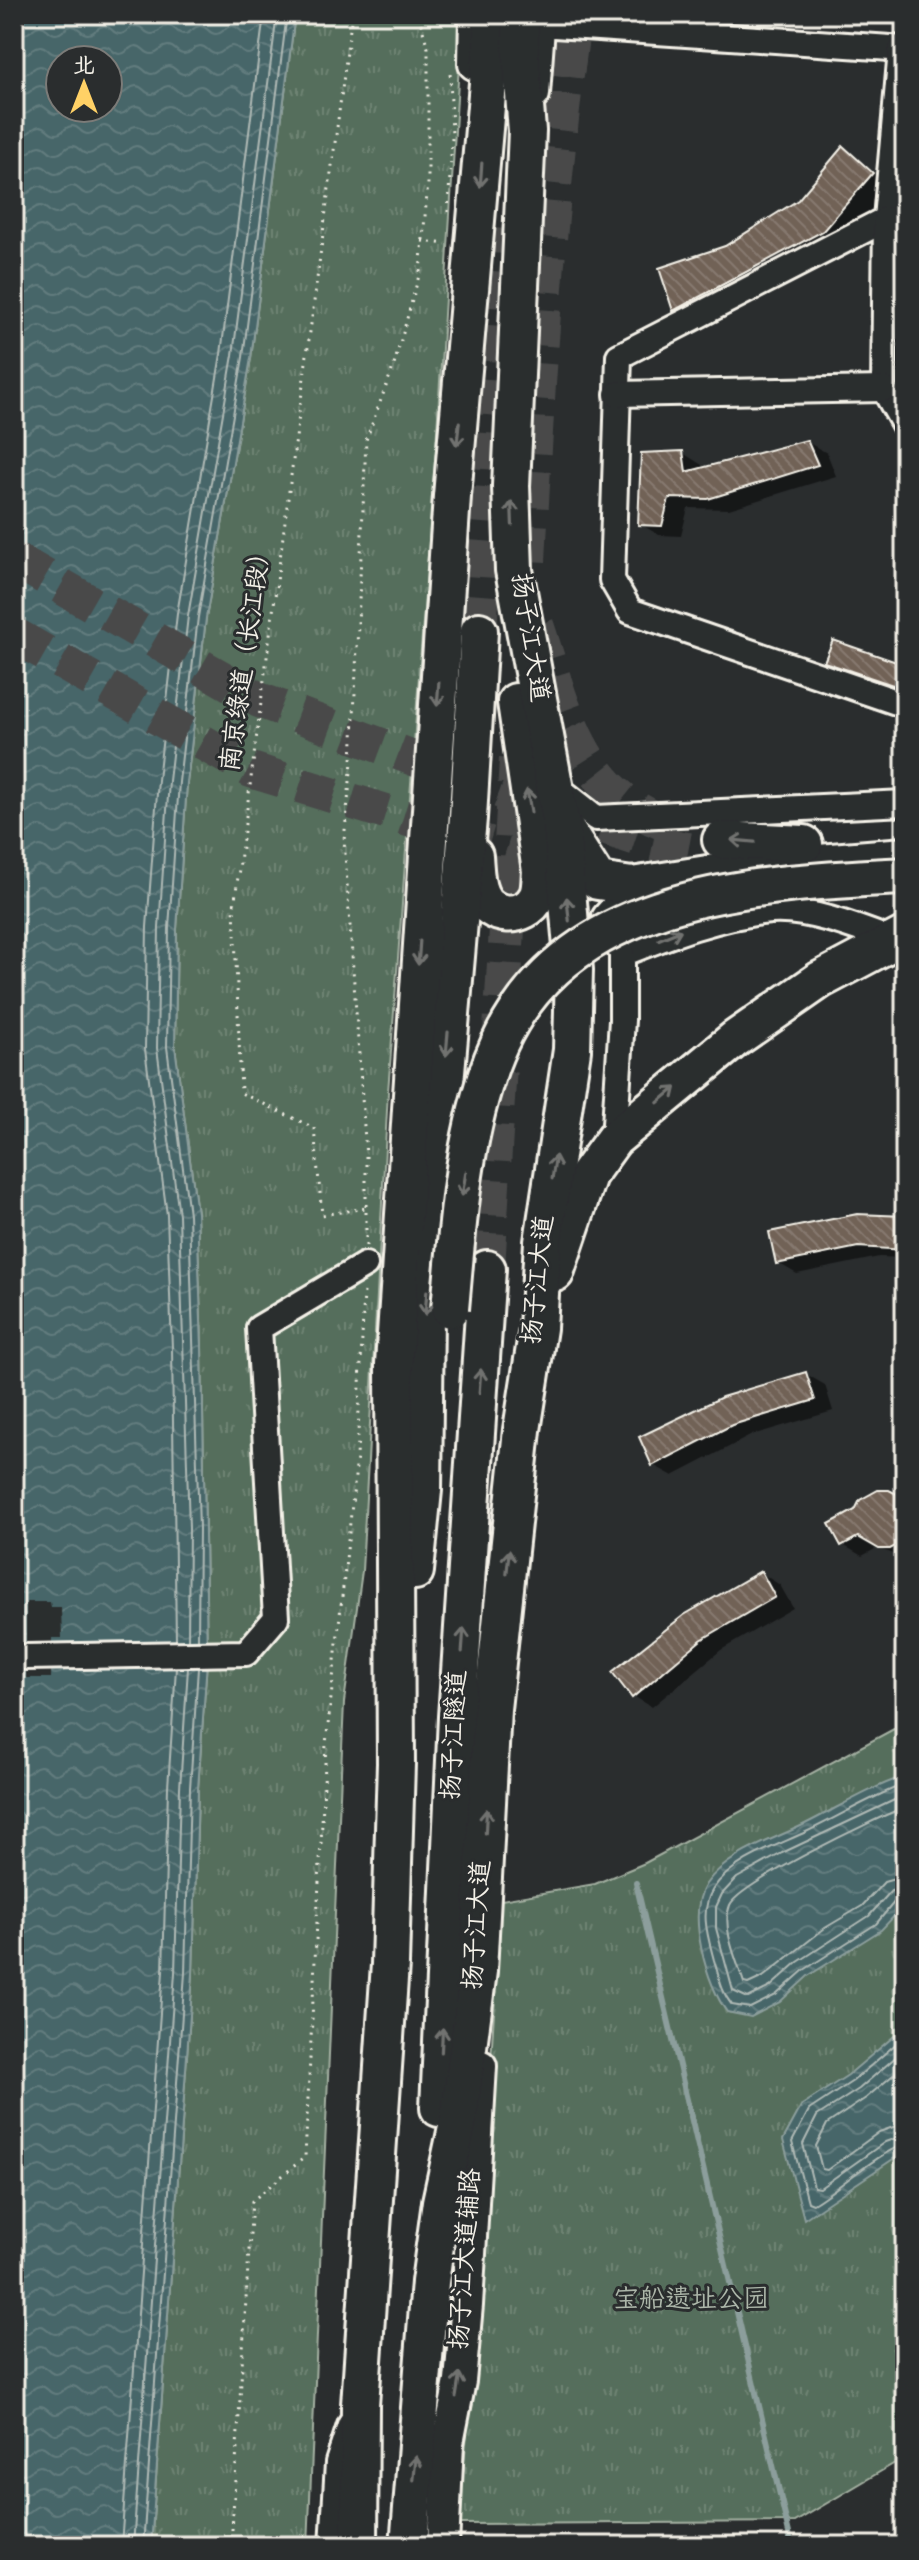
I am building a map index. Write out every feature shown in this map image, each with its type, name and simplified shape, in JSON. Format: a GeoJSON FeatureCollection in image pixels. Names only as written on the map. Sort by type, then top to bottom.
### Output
{"type":"FeatureCollection","features":[{"type":"Feature","properties":{"kind":"highway"},"geometry":{"type":"LineString","coordinates":[[359,2546],[360,2405],[390,1964],[396,1763],[394,1364],[452,496],[494,14]]}},
{"type":"Feature","properties":{"kind":"highway","name":"扬子江大道"},"geometry":{"type":"LineString","coordinates":[[409,2546],[430,2282],[441,2202],[458,2123],[478,1971],[492,1709],[522,1430],[538,1328],[543,1242],[572,1050],[574,970],[561,822],[514,570],[511,486],[527,131],[520,45],[534,17]]}},
{"type":"Feature","properties":{"kind":"highway"},"geometry":{"type":"LineString","coordinates":[[468,818],[480,894],[487,906],[500,913],[526,910],[536,898],[541,871],[522,765],[511,652],[514,570]]}},
{"type":"Feature","properties":{"kind":"highway"},"geometry":{"type":"LineString","coordinates":[[423,1490],[425,1314],[468,818],[479,631]]}},
{"type":"Feature","properties":{"kind":"highway"},"geometry":{"type":"LineString","coordinates":[[561,822],[598,881],[632,886],[733,870],[905,856]]}},
{"type":"Feature","properties":{"kind":"highway"},"geometry":{"type":"LineString","coordinates":[[721,840],[776,844],[905,840]]}},
{"type":"Feature","properties":{"kind":"highway"},"geometry":{"type":"LineString","coordinates":[[396,1763],[423,1490],[472,1131],[487,1074],[508,1025],[534,989],[566,958],[608,930],[690,898],[835,880],[905,876]]}},
{"type":"Feature","properties":{"kind":"highway"},"geometry":{"type":"LineString","coordinates":[[538,1328],[588,1175],[614,1139],[735,1039],[820,980],[898,938]]}},
{"type":"Feature","properties":{"kind":"highway","name":"扬子江隧道"},"geometry":{"type":"LineString","coordinates":[[441,2202],[438,2117],[456,1747],[487,1269]]}},
{"type":"Feature","properties":{"kind":"main road"},"geometry":{"type":"LineString","coordinates":[[475,14],[474,72],[485,123]]}},
{"type":"Feature","properties":{"kind":"main road","name":"扬子江大道辅路"},"geometry":{"type":"LineString","coordinates":[[443,2546],[448,2443],[460,2381],[467,2305],[482,2052],[478,1971]]}},
{"type":"Feature","properties":{"kind":"main road"},"geometry":{"type":"LineString","coordinates":[[336,2546],[341,2463],[360,2405]]}},
{"type":"Feature","properties":{"kind":"street"},"geometry":{"type":"LineString","coordinates":[[534,17],[903,50],[886,219],[884,389],[905,426]]}},
{"type":"Feature","properties":{"kind":"street"},"geometry":{"type":"LineString","coordinates":[[886,219],[619,356],[612,580],[630,611],[905,705]]}},
{"type":"Feature","properties":{"kind":"street"},"geometry":{"type":"LineString","coordinates":[[617,394],[884,389]]}},
{"type":"Feature","properties":{"kind":"street"},"geometry":{"type":"LineString","coordinates":[[554,785],[596,818],[905,803]]}},
{"type":"Feature","properties":{"kind":"street"},"geometry":{"type":"LineString","coordinates":[[614,1139],[622,1020],[622,954],[605,916],[632,886]]}},
{"type":"Feature","properties":{"kind":"street"},"geometry":{"type":"LineString","coordinates":[[622,954],[686,929],[773,911],[842,922],[898,938]]}},
{"type":"Feature","properties":{"kind":"street"},"geometry":{"type":"LineString","coordinates":[[26,1657],[246,1653],[276,1618],[259,1328],[365,1265]]}},
{"type":"Feature","properties":{"kind":"path","name":"南京绿道（长江段）"},"geometry":{"type":"LineString","coordinates":[[352,14],[234,907],[241,1093],[314,1128],[322,1215],[366,1208]]}},
{"type":"Feature","properties":{"kind":"path"},"geometry":{"type":"LineString","coordinates":[[231,2546],[252,2201],[305,2157],[326,1744],[357,1458],[366,1155],[344,879],[366,440],[394,365],[420,272],[431,121],[428,48],[418,14]]}},
{"type":"Feature","properties":{"kind":"path"},"geometry":{"type":"LineString","coordinates":[[447,214],[452,138],[450,69]]}},
{"type":"Feature","properties":{"kind":"path"},"geometry":{"type":"LineString","coordinates":[[422,241],[446,244],[447,229]]}},
{"type":"Feature","properties":{"kind":"green space"},"geometry":{"type":"Polygon","coordinates":[[[295,14],[462,14],[436,448],[388,1092],[362,1571],[344,1702],[308,2546],[151,2546],[193,1974],[198,1789],[207,1661],[197,1213],[175,1047],[177,929],[187,783],[206,618],[251,358],[295,14]]]}},
{"type":"Feature","properties":{"kind":"green space","name":"宝船遗址公园"},"geometry":{"type":"Polygon","coordinates":[[[905,1723],[905,2457],[795,2522],[458,2524],[469,2413],[501,1900],[595,1884],[645,1863],[905,1723]]]}},
{"type":"Feature","properties":{"kind":"water"},"geometry":{"type":"Polygon","coordinates":[[[14,14],[295,14],[251,358],[206,618],[187,783],[177,929],[175,1046],[197,1213],[207,1661],[198,1789],[193,1974],[151,2546],[14,2546],[14,14]]]}},
{"type":"Feature","properties":{"kind":"water"},"geometry":{"type":"Polygon","coordinates":[[[905,1776],[905,1898],[900,1910],[881,1930],[808,1976],[780,2002],[751,2017],[727,2012],[712,1985],[702,1950],[698,1913],[706,1884],[726,1864],[751,1848],[905,1776]]]}},
{"type":"Feature","properties":{"kind":"water"},"geometry":{"type":"Polygon","coordinates":[[[905,2027],[905,2151],[804,2219],[783,2140],[802,2105],[848,2075],[905,2027]]]}},
{"type":"Feature","properties":{"kind":"pier"},"geometry":{"type":"Polygon","coordinates":[[[26,1602],[50,1602],[51,1607],[61,1607],[62,1638],[52,1638],[51,1678],[26,1678],[26,1602]]]}},
{"type":"Feature","properties":{"kind":"building"},"geometry":{"type":"Polygon","coordinates":[[[843,146],[873,173],[823,231],[673,311],[659,268],[725,246],[798,200],[843,146]]]}},
{"type":"Feature","properties":{"kind":"building"},"geometry":{"type":"Polygon","coordinates":[[[807,440],[818,465],[708,499],[669,498],[662,526],[638,525],[641,453],[683,451],[686,472],[807,440]]]}},
{"type":"Feature","properties":{"kind":"building"},"geometry":{"type":"Polygon","coordinates":[[[833,640],[905,665],[905,689],[824,662],[833,640]]]}},
{"type":"Feature","properties":{"kind":"building"},"geometry":{"type":"Polygon","coordinates":[[[857,1214],[905,1216],[905,1250],[858,1247],[776,1264],[769,1232],[857,1214]]]}},
{"type":"Feature","properties":{"kind":"building"},"geometry":{"type":"Polygon","coordinates":[[[806,1372],[815,1400],[732,1425],[652,1466],[639,1437],[722,1397],[806,1372]]]}},
{"type":"Feature","properties":{"kind":"building"},"geometry":{"type":"Polygon","coordinates":[[[878,1490],[889,1490],[905,1498],[905,1541],[890,1549],[879,1549],[858,1537],[841,1546],[829,1524],[855,1510],[860,1500],[878,1490]]]}},
{"type":"Feature","properties":{"kind":"building"},"geometry":{"type":"Polygon","coordinates":[[[761,1571],[775,1597],[701,1640],[632,1698],[612,1672],[684,1615],[761,1571]]]}},
{"type":"Feature","properties":{"kind":"waterway"},"geometry":{"type":"LineString","coordinates":[[636,1883],[792,2546]]}},
{"type":"Feature","properties":{"kind":"tunnel"},"geometry":{"type":"LineString","coordinates":[[528,561],[545,287],[574,14]]}},
{"type":"Feature","properties":{"kind":"tunnel"},"geometry":{"type":"LineString","coordinates":[[479,631],[506,229]]}},
{"type":"Feature","properties":{"kind":"tunnel"},"geometry":{"type":"LineString","coordinates":[[14,559],[259,700],[552,810],[652,843],[719,856],[760,859]]}},
{"type":"Feature","properties":{"kind":"tunnel"},"geometry":{"type":"LineString","coordinates":[[536,625],[566,716],[594,769],[614,792],[639,810],[670,825]]}},
{"type":"Feature","properties":{"kind":"tunnel"},"geometry":{"type":"LineString","coordinates":[[14,635],[251,770],[534,858]]}},
{"type":"Feature","properties":{"kind":"tunnel"},"geometry":{"type":"LineString","coordinates":[[487,1269],[517,759]]}}]}
